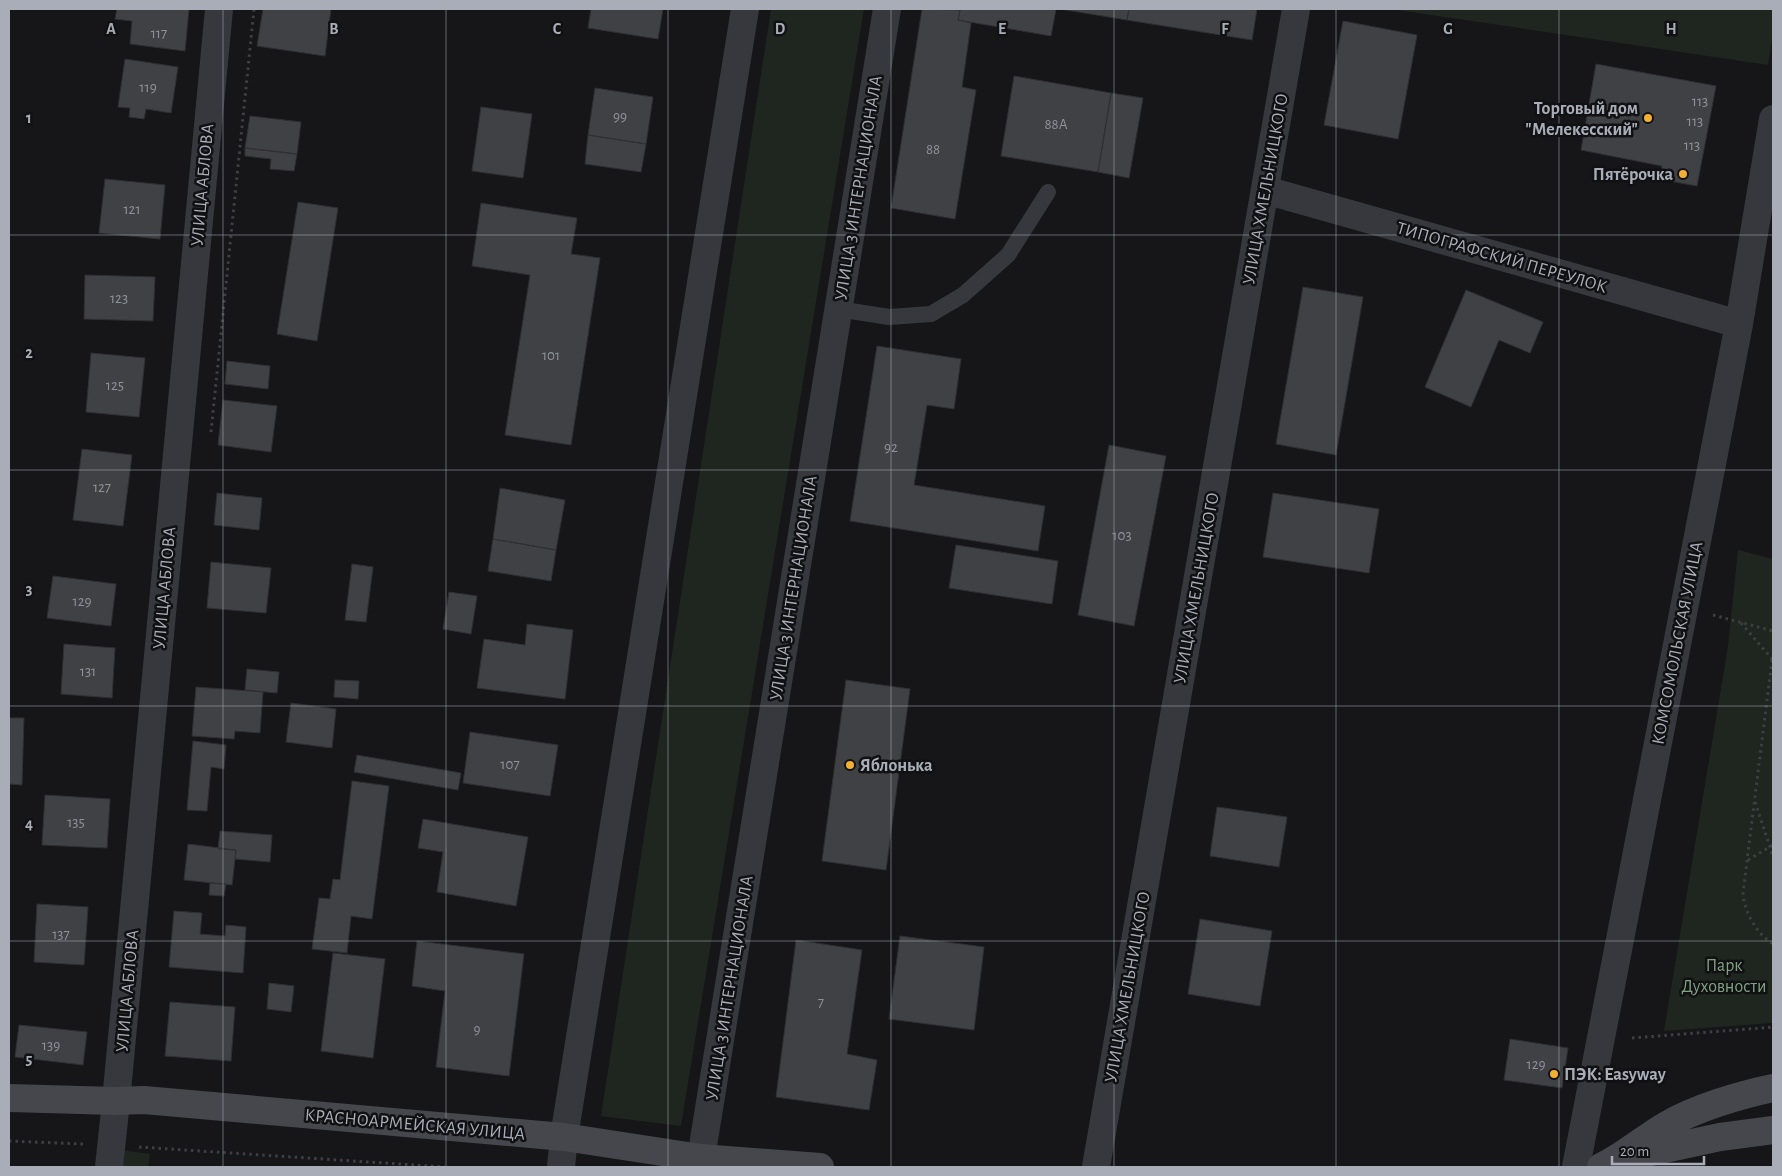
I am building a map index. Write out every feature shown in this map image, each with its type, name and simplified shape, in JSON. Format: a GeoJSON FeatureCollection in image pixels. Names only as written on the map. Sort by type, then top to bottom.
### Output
{"type":"FeatureCollection","features":[{"type":"Feature","properties":{"kind":"main road"},"geometry":{"type":"LineString","coordinates":[[1608,1164],[1666,1125],[1712,1105],[1773,1088]]}},
{"type":"Feature","properties":{"kind":"main road","name":"КРАСНОАРМЕЙСКАЯ УЛИЦА"},"geometry":{"type":"LineString","coordinates":[[9,1098],[144,1100],[564,1138],[701,1162],[820,1167]]}},
{"type":"Feature","properties":{"kind":"main road"},"geometry":{"type":"LineString","coordinates":[[1608,1164],[1720,1137],[1773,1130]]}},
{"type":"Feature","properties":{"kind":"street","name":"УЛИЦА АБЛОВА"},"geometry":{"type":"LineString","coordinates":[[110,1156],[219,9]]}},
{"type":"Feature","properties":{"kind":"street"},"geometry":{"type":"LineString","coordinates":[[561,1167],[564,1138],[745,9]]}},
{"type":"Feature","properties":{"kind":"street","name":"УЛИЦА 3 ИНТЕРНАЦИОНАЛА"},"geometry":{"type":"LineString","coordinates":[[701,1162],[887,9]]}},
{"type":"Feature","properties":{"kind":"street","name":"УЛИЦА ХМЕЛЬНИЦКОГО"},"geometry":{"type":"LineString","coordinates":[[1096,1167],[1296,9]]}},
{"type":"Feature","properties":{"kind":"street","name":"КОМСОМОЛЬСКАЯ УЛИЦА"},"geometry":{"type":"LineString","coordinates":[[1576,1167],[1739,324],[1773,119]]}},
{"type":"Feature","properties":{"kind":"street","name":"ТИПОГРАФСКИЙ ПЕРЕУЛОК"},"geometry":{"type":"LineString","coordinates":[[1265,190],[1739,324]]}},
{"type":"Feature","properties":{"kind":"lane"},"geometry":{"type":"LineString","coordinates":[[838,309],[889,317],[931,314],[963,295],[1008,255],[1048,192]]}},
{"type":"Feature","properties":{"kind":"path"},"geometry":{"type":"LineString","coordinates":[[1684,607],[1773,630]]}},
{"type":"Feature","properties":{"kind":"path"},"geometry":{"type":"LineString","coordinates":[[1741,622],[1773,660],[1744,880],[1744,904],[1756,926],[1767,940],[1773,944]]}},
{"type":"Feature","properties":{"kind":"path"},"geometry":{"type":"LineString","coordinates":[[1755,801],[1772,846],[1773,856]]}},
{"type":"Feature","properties":{"kind":"path"},"geometry":{"type":"LineString","coordinates":[[1747,861],[1772,846]]}},
{"type":"Feature","properties":{"kind":"path"},"geometry":{"type":"LineString","coordinates":[[1600,1040],[1773,1027]]}},
{"type":"Feature","properties":{"kind":"path"},"geometry":{"type":"LineString","coordinates":[[9,1141],[110,1156],[445,1167]]}},
{"type":"Feature","properties":{"kind":"green space"},"geometry":{"type":"Polygon","coordinates":[[[771,9],[864,9],[681,1126],[601,1116],[771,9]]]}},
{"type":"Feature","properties":{"kind":"green space"},"geometry":{"type":"Polygon","coordinates":[[[1391,9],[1773,9],[1773,32],[1768,65],[1391,9]]]}},
{"type":"Feature","properties":{"kind":"green space","name":"Парк Духовности"},"geometry":{"type":"Polygon","coordinates":[[[1738,550],[1773,559],[1773,1023],[1664,1031],[1728,646],[1738,550]]]}},
{"type":"Feature","properties":{"kind":"green space"},"geometry":{"type":"Polygon","coordinates":[[[121,1150],[150,1154],[148,1167],[120,1167],[121,1150]]]}},
{"type":"Feature","properties":{"kind":"building"},"geometry":{"type":"Polygon","coordinates":[[[117,9],[189,9],[185,51],[130,44],[132,21],[115,19],[117,9]]]}},
{"type":"Feature","properties":{"kind":"building"},"geometry":{"type":"Polygon","coordinates":[[[263,9],[331,9],[325,56],[257,46],[263,9]]]}},
{"type":"Feature","properties":{"kind":"building"},"geometry":{"type":"Polygon","coordinates":[[[591,9],[663,9],[658,39],[588,28],[591,9]]]}},
{"type":"Feature","properties":{"kind":"building"},"geometry":{"type":"Polygon","coordinates":[[[922,9],[960,10],[958,20],[971,23],[962,87],[976,90],[955,219],[891,208],[922,9]]]}},
{"type":"Feature","properties":{"kind":"building"},"geometry":{"type":"Polygon","coordinates":[[[951,9],[1056,9],[1051,36],[958,20],[960,10],[951,9]]]}},
{"type":"Feature","properties":{"kind":"building"},"geometry":{"type":"Polygon","coordinates":[[[1060,9],[1129,9],[1127,20],[1060,9]]]}},
{"type":"Feature","properties":{"kind":"building"},"geometry":{"type":"Polygon","coordinates":[[[1129,9],[1257,9],[1252,40],[1127,20],[1129,9]]]}},
{"type":"Feature","properties":{"kind":"building"},"geometry":{"type":"Polygon","coordinates":[[[1343,21],[1417,35],[1398,139],[1324,125],[1343,21]]]}},
{"type":"Feature","properties":{"kind":"building"},"geometry":{"type":"Polygon","coordinates":[[[125,59],[178,67],[171,113],[146,109],[144,119],[129,117],[130,108],[118,107],[125,59]]]}},
{"type":"Feature","properties":{"kind":"building","name":"Торговый дом \"Мелекесский\""},"geometry":{"type":"Polygon","coordinates":[[[1596,64],[1716,86],[1697,186],[1659,179],[1662,166],[1581,150],[1596,64]]]}},
{"type":"Feature","properties":{"kind":"building"},"geometry":{"type":"Polygon","coordinates":[[[1014,76],[1111,93],[1098,172],[1001,156],[1014,76]]]}},
{"type":"Feature","properties":{"kind":"building"},"geometry":{"type":"Polygon","coordinates":[[[595,88],[653,97],[646,144],[588,135],[595,88]]]}},
{"type":"Feature","properties":{"kind":"building"},"geometry":{"type":"Polygon","coordinates":[[[1111,93],[1143,98],[1129,178],[1098,172],[1111,93]]]}},
{"type":"Feature","properties":{"kind":"building"},"geometry":{"type":"Polygon","coordinates":[[[481,107],[532,114],[523,178],[472,171],[481,107]]]}},
{"type":"Feature","properties":{"kind":"building"},"geometry":{"type":"Polygon","coordinates":[[[250,116],[301,122],[297,154],[245,148],[250,116]]]}},
{"type":"Feature","properties":{"kind":"building"},"geometry":{"type":"Polygon","coordinates":[[[588,135],[646,144],[641,172],[585,164],[588,135]]]}},
{"type":"Feature","properties":{"kind":"building"},"geometry":{"type":"Polygon","coordinates":[[[245,148],[297,154],[294,171],[270,169],[271,159],[245,156],[245,148]]]}},
{"type":"Feature","properties":{"kind":"building"},"geometry":{"type":"Polygon","coordinates":[[[105,179],[165,185],[160,239],[99,233],[105,179]]]}},
{"type":"Feature","properties":{"kind":"building"},"geometry":{"type":"Polygon","coordinates":[[[298,202],[338,208],[317,341],[277,334],[298,202]]]}},
{"type":"Feature","properties":{"kind":"building"},"geometry":{"type":"Polygon","coordinates":[[[481,203],[577,218],[571,254],[600,258],[571,445],[505,435],[530,275],[472,266],[481,203]]]}},
{"type":"Feature","properties":{"kind":"building"},"geometry":{"type":"Polygon","coordinates":[[[85,275],[155,277],[153,321],[84,319],[85,275]]]}},
{"type":"Feature","properties":{"kind":"building"},"geometry":{"type":"Polygon","coordinates":[[[1303,287],[1363,297],[1336,455],[1276,444],[1303,287]]]}},
{"type":"Feature","properties":{"kind":"building"},"geometry":{"type":"Polygon","coordinates":[[[1466,290],[1543,322],[1530,353],[1499,340],[1471,407],[1425,387],[1466,290]]]}},
{"type":"Feature","properties":{"kind":"building"},"geometry":{"type":"Polygon","coordinates":[[[877,346],[961,359],[954,409],[927,405],[914,485],[1045,506],[1038,551],[850,521],[877,346]]]}},
{"type":"Feature","properties":{"kind":"building"},"geometry":{"type":"Polygon","coordinates":[[[91,353],[145,358],[139,417],[86,412],[91,353]]]}},
{"type":"Feature","properties":{"kind":"building"},"geometry":{"type":"Polygon","coordinates":[[[227,361],[270,366],[268,389],[225,384],[227,361]]]}},
{"type":"Feature","properties":{"kind":"building"},"geometry":{"type":"Polygon","coordinates":[[[223,400],[277,406],[271,452],[218,445],[223,400]]]}},
{"type":"Feature","properties":{"kind":"building"},"geometry":{"type":"Polygon","coordinates":[[[1109,445],[1166,456],[1134,626],[1078,615],[1109,445]]]}},
{"type":"Feature","properties":{"kind":"building"},"geometry":{"type":"Polygon","coordinates":[[[82,449],[132,455],[123,526],[73,520],[82,449]]]}},
{"type":"Feature","properties":{"kind":"building"},"geometry":{"type":"Polygon","coordinates":[[[500,488],[565,500],[556,550],[493,539],[500,488]]]}},
{"type":"Feature","properties":{"kind":"building"},"geometry":{"type":"Polygon","coordinates":[[[217,493],[262,498],[259,530],[214,525],[217,493]]]}},
{"type":"Feature","properties":{"kind":"building"},"geometry":{"type":"Polygon","coordinates":[[[1273,493],[1379,509],[1369,573],[1263,557],[1273,493]]]}},
{"type":"Feature","properties":{"kind":"building"},"geometry":{"type":"Polygon","coordinates":[[[493,539],[556,550],[551,581],[488,571],[493,539]]]}},
{"type":"Feature","properties":{"kind":"building"},"geometry":{"type":"Polygon","coordinates":[[[956,545],[1058,561],[1052,604],[949,588],[956,545]]]}},
{"type":"Feature","properties":{"kind":"building"},"geometry":{"type":"Polygon","coordinates":[[[211,562],[271,568],[266,613],[207,608],[211,562]]]}},
{"type":"Feature","properties":{"kind":"building"},"geometry":{"type":"Polygon","coordinates":[[[352,564],[373,567],[366,622],[345,620],[352,564]]]}},
{"type":"Feature","properties":{"kind":"building"},"geometry":{"type":"Polygon","coordinates":[[[53,576],[116,584],[111,626],[47,618],[53,576]]]}},
{"type":"Feature","properties":{"kind":"building"},"geometry":{"type":"Polygon","coordinates":[[[449,592],[477,596],[471,634],[443,629],[449,592]]]}},
{"type":"Feature","properties":{"kind":"building"},"geometry":{"type":"Polygon","coordinates":[[[527,624],[573,630],[565,699],[477,688],[484,639],[525,645],[527,624]]]}},
{"type":"Feature","properties":{"kind":"building"},"geometry":{"type":"Polygon","coordinates":[[[64,644],[115,648],[112,698],[61,694],[64,644]]]}},
{"type":"Feature","properties":{"kind":"building"},"geometry":{"type":"Polygon","coordinates":[[[247,669],[279,672],[277,693],[245,690],[247,669]]]}},
{"type":"Feature","properties":{"kind":"building"},"geometry":{"type":"Polygon","coordinates":[[[335,680],[359,681],[358,699],[334,697],[335,680]]]}},
{"type":"Feature","properties":{"kind":"building"},"geometry":{"type":"Polygon","coordinates":[[[846,680],[910,689],[886,870],[822,861],[846,680]]]}},
{"type":"Feature","properties":{"kind":"building"},"geometry":{"type":"Polygon","coordinates":[[[196,687],[263,692],[260,733],[235,731],[234,739],[192,736],[196,687]]]}},
{"type":"Feature","properties":{"kind":"building"},"geometry":{"type":"Polygon","coordinates":[[[291,703],[336,709],[332,748],[286,742],[291,703]]]}},
{"type":"Feature","properties":{"kind":"building"},"geometry":{"type":"Polygon","coordinates":[[[9,718],[24,718],[22,785],[9,784],[9,718]]]}},
{"type":"Feature","properties":{"kind":"building"},"geometry":{"type":"Polygon","coordinates":[[[470,732],[558,745],[550,796],[463,783],[470,732]]]}},
{"type":"Feature","properties":{"kind":"building"},"geometry":{"type":"Polygon","coordinates":[[[193,741],[226,745],[224,769],[211,767],[207,811],[187,810],[193,741]]]}},
{"type":"Feature","properties":{"kind":"building"},"geometry":{"type":"Polygon","coordinates":[[[357,755],[461,773],[458,790],[354,772],[357,755]]]}},
{"type":"Feature","properties":{"kind":"building"},"geometry":{"type":"Polygon","coordinates":[[[352,781],[389,786],[372,919],[351,916],[347,953],[312,949],[319,898],[330,899],[333,879],[340,880],[352,781]]]}},
{"type":"Feature","properties":{"kind":"building"},"geometry":{"type":"Polygon","coordinates":[[[45,795],[110,799],[107,848],[42,845],[45,795]]]}},
{"type":"Feature","properties":{"kind":"building"},"geometry":{"type":"Polygon","coordinates":[[[1217,807],[1287,817],[1279,867],[1210,856],[1217,807]]]}},
{"type":"Feature","properties":{"kind":"building"},"geometry":{"type":"Polygon","coordinates":[[[423,819],[528,837],[516,906],[437,892],[443,852],[418,848],[423,819]]]}},
{"type":"Feature","properties":{"kind":"building"},"geometry":{"type":"Polygon","coordinates":[[[220,831],[272,835],[270,862],[235,859],[236,850],[218,849],[220,831]]]}},
{"type":"Feature","properties":{"kind":"building"},"geometry":{"type":"Polygon","coordinates":[[[188,844],[236,850],[232,885],[184,880],[188,844]]]}},
{"type":"Feature","properties":{"kind":"building"},"geometry":{"type":"Polygon","coordinates":[[[210,883],[226,884],[224,896],[209,895],[210,883]]]}},
{"type":"Feature","properties":{"kind":"building"},"geometry":{"type":"Polygon","coordinates":[[[37,904],[88,907],[84,965],[34,962],[37,904]]]}},
{"type":"Feature","properties":{"kind":"building"},"geometry":{"type":"Polygon","coordinates":[[[174,911],[202,913],[200,934],[225,936],[226,925],[246,927],[243,973],[169,967],[174,911]]]}},
{"type":"Feature","properties":{"kind":"building"},"geometry":{"type":"Polygon","coordinates":[[[1200,919],[1272,931],[1260,1006],[1188,994],[1200,919]]]}},
{"type":"Feature","properties":{"kind":"building"},"geometry":{"type":"Polygon","coordinates":[[[900,936],[984,947],[974,1030],[889,1019],[900,936]]]}},
{"type":"Feature","properties":{"kind":"building"},"geometry":{"type":"Polygon","coordinates":[[[796,940],[862,950],[847,1054],[877,1060],[869,1110],[776,1097],[796,940]]]}},
{"type":"Feature","properties":{"kind":"building"},"geometry":{"type":"Polygon","coordinates":[[[417,941],[524,954],[509,1076],[436,1067],[445,991],[412,986],[417,941]]]}},
{"type":"Feature","properties":{"kind":"building"},"geometry":{"type":"Polygon","coordinates":[[[333,953],[385,959],[373,1058],[321,1051],[333,953]]]}},
{"type":"Feature","properties":{"kind":"building"},"geometry":{"type":"Polygon","coordinates":[[[269,983],[294,986],[291,1012],[267,1009],[269,983]]]}},
{"type":"Feature","properties":{"kind":"building"},"geometry":{"type":"Polygon","coordinates":[[[170,1002],[235,1007],[231,1061],[165,1056],[170,1002]]]}},
{"type":"Feature","properties":{"kind":"building"},"geometry":{"type":"Polygon","coordinates":[[[19,1025],[87,1032],[83,1065],[15,1057],[19,1025]]]}},
{"type":"Feature","properties":{"kind":"building"},"geometry":{"type":"Polygon","coordinates":[[[1510,1039],[1568,1048],[1562,1088],[1504,1080],[1510,1039]]]}},
{"type":"Feature","properties":{"kind":"place","name":"Торговый дом \"Мелекесский\""},"geometry":{"type":"Point","coordinates":[1648,118]}},
{"type":"Feature","properties":{"kind":"place","name":"Пятёрочка"},"geometry":{"type":"Point","coordinates":[1683,174]}},
{"type":"Feature","properties":{"kind":"place","name":"Яблонька"},"geometry":{"type":"Point","coordinates":[850,765]}},
{"type":"Feature","properties":{"kind":"place","name":"ПЭК: Easyway"},"geometry":{"type":"Point","coordinates":[1554,1074]}}]}
